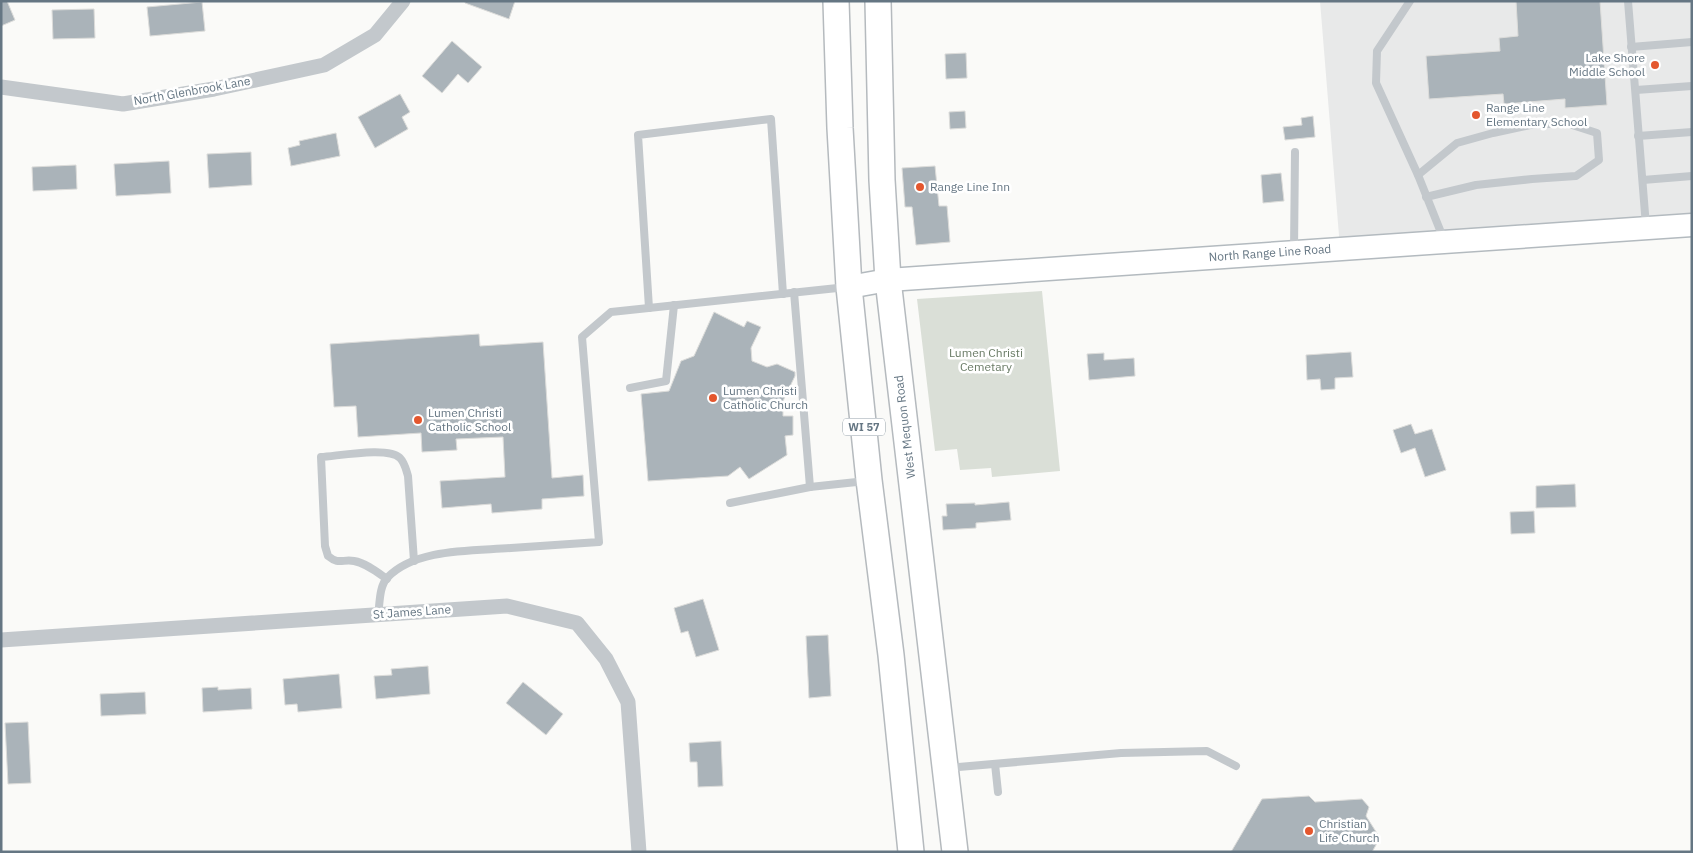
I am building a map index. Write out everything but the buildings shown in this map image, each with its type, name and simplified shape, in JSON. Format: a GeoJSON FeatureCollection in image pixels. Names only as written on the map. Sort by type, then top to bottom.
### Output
{"type":"FeatureCollection","features":[{"type":"Feature","properties":{"kind":"main road","name":"WI 57"},"geometry":{"type":"LineString","coordinates":[[836,1],[840,128],[850,287],[869,480],[891,655],[911,852]]}},
{"type":"Feature","properties":{"kind":"main road","name":"West Mequon Road"},"geometry":{"type":"LineString","coordinates":[[878,1],[882,180],[888,280],[955,852]]}},
{"type":"Feature","properties":{"kind":"street","name":"North Glenbrook Lane"},"geometry":{"type":"LineString","coordinates":[[1,87],[123,104],[214,89],[324,65],[375,35],[403,1]]}},
{"type":"Feature","properties":{"kind":"street","name":"North Range Line Road"},"geometry":{"type":"LineString","coordinates":[[850,287],[888,280],[1692,225]]}},
{"type":"Feature","properties":{"kind":"street","name":"St James Lane"},"geometry":{"type":"LineString","coordinates":[[1,640],[507,606],[577,623],[606,659],[628,702],[639,852]]}},
{"type":"Feature","properties":{"kind":"lane"},"geometry":{"type":"LineString","coordinates":[[1410,1],[1377,51],[1376,83],[1418,175],[1444,241]]}},
{"type":"Feature","properties":{"kind":"lane"},"geometry":{"type":"LineString","coordinates":[[1628,1],[1647,228]]}},
{"type":"Feature","properties":{"kind":"lane"},"geometry":{"type":"LineString","coordinates":[[1631,47],[1692,42]]}},
{"type":"Feature","properties":{"kind":"lane"},"geometry":{"type":"LineString","coordinates":[[1636,90],[1692,86]]}},
{"type":"Feature","properties":{"kind":"lane"},"geometry":{"type":"LineString","coordinates":[[649,308],[638,135],[771,119],[783,294]]}},
{"type":"Feature","properties":{"kind":"lane"},"geometry":{"type":"LineString","coordinates":[[1418,175],[1457,143],[1492,133],[1566,122],[1597,133],[1599,160],[1576,176],[1476,185],[1426,197]]}},
{"type":"Feature","properties":{"kind":"lane"},"geometry":{"type":"LineString","coordinates":[[1638,136],[1692,132]]}},
{"type":"Feature","properties":{"kind":"lane"},"geometry":{"type":"LineString","coordinates":[[1294,252],[1295,152]]}},
{"type":"Feature","properties":{"kind":"lane"},"geometry":{"type":"LineString","coordinates":[[1643,180],[1692,176]]}},
{"type":"Feature","properties":{"kind":"lane"},"geometry":{"type":"LineString","coordinates":[[378,615],[382,585],[393,573],[414,561],[454,552],[599,542],[582,337],[611,312],[850,287]]}},
{"type":"Feature","properties":{"kind":"lane"},"geometry":{"type":"LineString","coordinates":[[794,292],[810,487]]}},
{"type":"Feature","properties":{"kind":"lane"},"geometry":{"type":"LineString","coordinates":[[630,388],[666,381],[674,305]]}},
{"type":"Feature","properties":{"kind":"lane"},"geometry":{"type":"LineString","coordinates":[[387,579],[370,567],[354,561],[335,562],[328,556],[325,546],[322,458],[379,452],[390,453],[400,457],[405,465],[408,476],[414,561]]}},
{"type":"Feature","properties":{"kind":"lane"},"geometry":{"type":"LineString","coordinates":[[730,503],[810,487],[869,480]]}},
{"type":"Feature","properties":{"kind":"lane"},"geometry":{"type":"LineString","coordinates":[[945,768],[1121,753],[1207,751],[1236,766]]}},
{"type":"Feature","properties":{"kind":"lane"},"geometry":{"type":"LineString","coordinates":[[994,764],[998,792]]}},
{"type":"Feature","properties":{"kind":"shaded area","name":"Range Line Elementary School"},"geometry":{"type":"Polygon","coordinates":[[[1320,1],[1692,1],[1692,225],[1340,248],[1320,1]]]}},
{"type":"Feature","properties":{"kind":"green space","name":"Lumen Christi Cemetary"},"geometry":{"type":"Polygon","coordinates":[[[1042,291],[1060,471],[992,477],[991,468],[960,470],[957,449],[935,451],[917,299],[1042,291]]]}},
{"type":"Feature","properties":{"kind":"place","name":"Lake Shore Middle School"},"geometry":{"type":"Point","coordinates":[1655,65]}},
{"type":"Feature","properties":{"kind":"place","name":"Range Line Elementary School"},"geometry":{"type":"Point","coordinates":[1476,115]}},
{"type":"Feature","properties":{"kind":"place","name":"Range Line Inn"},"geometry":{"type":"Point","coordinates":[920,187]}},
{"type":"Feature","properties":{"kind":"place","name":"Lumen Christi Catholic Church"},"geometry":{"type":"Point","coordinates":[713,398]}},
{"type":"Feature","properties":{"kind":"place","name":"Lumen Christi Catholic School"},"geometry":{"type":"Point","coordinates":[418,420]}},
{"type":"Feature","properties":{"kind":"place","name":"Christian Life Church"},"geometry":{"type":"Point","coordinates":[1309,831]}}]}
